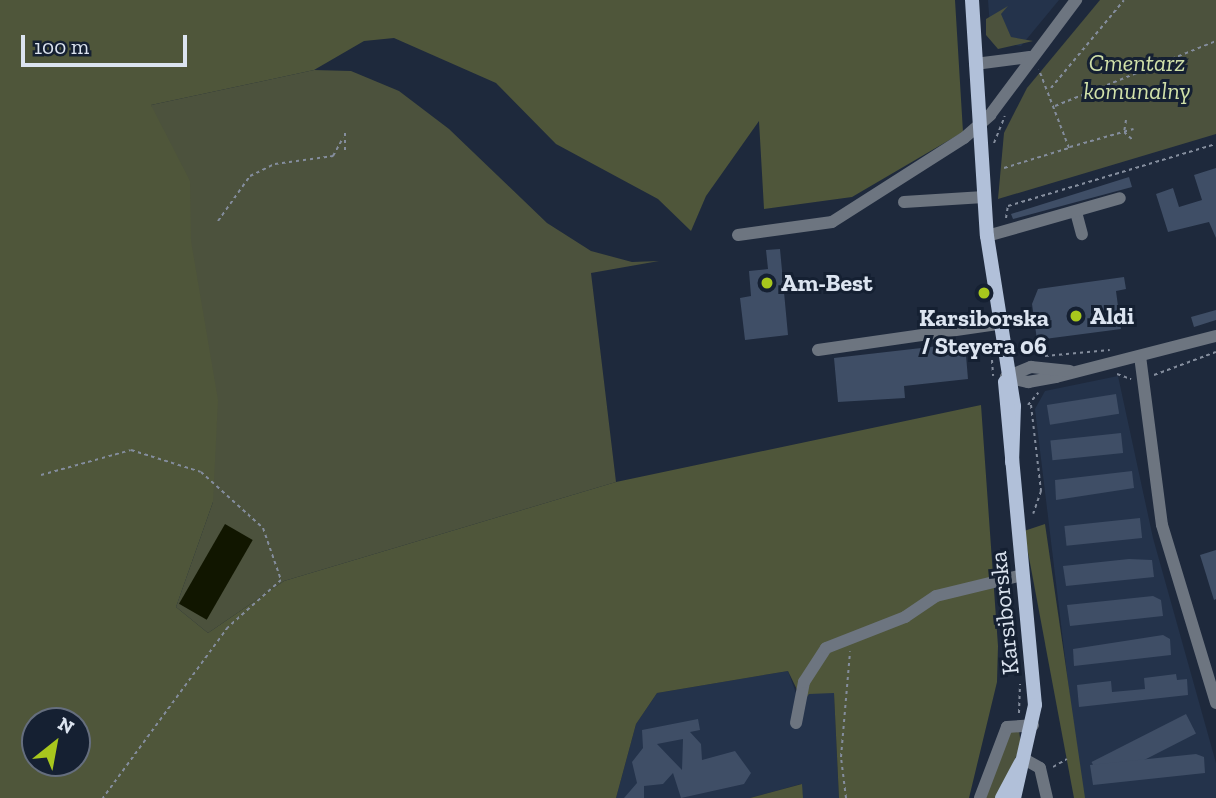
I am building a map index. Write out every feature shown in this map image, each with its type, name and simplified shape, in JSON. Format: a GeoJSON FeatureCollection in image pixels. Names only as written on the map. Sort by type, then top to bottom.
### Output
{"type":"FeatureCollection","features":[{"type":"Feature","properties":{"kind":"main road","name":"Karsiborska"},"geometry":{"type":"LineString","coordinates":[[972,0],[987,236],[1006,377],[1002,402],[1012,463],[1023,575],[1033,725],[1014,798]]}},
{"type":"Feature","properties":{"kind":"main road","name":"Karsiborska"},"geometry":{"type":"LineString","coordinates":[[1002,798],[1024,759]]}},
{"type":"Feature","properties":{"kind":"street"},"geometry":{"type":"LineString","coordinates":[[738,235],[832,222],[978,124],[1012,82],[1033,62],[1076,0]]}},
{"type":"Feature","properties":{"kind":"street"},"geometry":{"type":"LineString","coordinates":[[1000,61],[1012,82]]}},
{"type":"Feature","properties":{"kind":"street"},"geometry":{"type":"LineString","coordinates":[[975,64],[1000,61],[1033,62]]}},
{"type":"Feature","properties":{"kind":"street"},"geometry":{"type":"LineString","coordinates":[[904,202],[984,197]]}},
{"type":"Feature","properties":{"kind":"street"},"geometry":{"type":"LineString","coordinates":[[987,236],[1007,235],[1119,198]]}},
{"type":"Feature","properties":{"kind":"street"},"geometry":{"type":"LineString","coordinates":[[1076,212],[1082,234]]}},
{"type":"Feature","properties":{"kind":"street"},"geometry":{"type":"LineString","coordinates":[[818,351],[999,324]]}},
{"type":"Feature","properties":{"kind":"street"},"geometry":{"type":"LineString","coordinates":[[1006,377],[1031,367],[1070,371],[1216,336]]}},
{"type":"Feature","properties":{"kind":"street"},"geometry":{"type":"LineString","coordinates":[[1140,356],[1162,525],[1216,702]]}},
{"type":"Feature","properties":{"kind":"street"},"geometry":{"type":"LineString","coordinates":[[796,723],[804,682],[826,648],[936,596],[1023,575]]}},
{"type":"Feature","properties":{"kind":"street"},"geometry":{"type":"LineString","coordinates":[[979,798],[1007,727],[1033,725]]}},
{"type":"Feature","properties":{"kind":"street"},"geometry":{"type":"LineString","coordinates":[[1024,759],[1040,768],[1047,798]]}},
{"type":"Feature","properties":{"kind":"path"},"geometry":{"type":"LineString","coordinates":[[1050,89],[1124,0]]}},
{"type":"Feature","properties":{"kind":"path"},"geometry":{"type":"LineString","coordinates":[[1055,106],[1216,41]]}},
{"type":"Feature","properties":{"kind":"path"},"geometry":{"type":"LineString","coordinates":[[1033,62],[1050,89],[1069,148]]}},
{"type":"Feature","properties":{"kind":"path"},"geometry":{"type":"LineString","coordinates":[[993,149],[1007,111]]}},
{"type":"Feature","properties":{"kind":"path"},"geometry":{"type":"LineString","coordinates":[[1124,132],[1126,120]]}},
{"type":"Feature","properties":{"kind":"path"},"geometry":{"type":"LineString","coordinates":[[1004,168],[1133,129]]}},
{"type":"Feature","properties":{"kind":"path"},"geometry":{"type":"LineString","coordinates":[[1124,132],[1134,141]]}},
{"type":"Feature","properties":{"kind":"path"},"geometry":{"type":"LineString","coordinates":[[218,221],[250,176],[275,164],[333,156],[345,133]]}},
{"type":"Feature","properties":{"kind":"path"},"geometry":{"type":"LineString","coordinates":[[343,138],[345,151]]}},
{"type":"Feature","properties":{"kind":"path"},"geometry":{"type":"LineString","coordinates":[[1007,235],[1008,206],[1216,144]]}},
{"type":"Feature","properties":{"kind":"path"},"geometry":{"type":"LineString","coordinates":[[1037,356],[1123,349]]}},
{"type":"Feature","properties":{"kind":"path"},"geometry":{"type":"LineString","coordinates":[[1149,376],[1216,352]]}},
{"type":"Feature","properties":{"kind":"path"},"geometry":{"type":"LineString","coordinates":[[1030,403],[1041,491],[1033,514]]}},
{"type":"Feature","properties":{"kind":"path"},"geometry":{"type":"LineString","coordinates":[[41,475],[131,450],[201,472],[263,528],[281,580],[228,627],[103,798]]}},
{"type":"Feature","properties":{"kind":"path"},"geometry":{"type":"LineString","coordinates":[[846,798],[841,757],[854,637]]}},
{"type":"Feature","properties":{"kind":"path"},"geometry":{"type":"LineString","coordinates":[[1050,775],[1068,759]]}},
{"type":"Feature","properties":{"kind":"shaded area"},"geometry":{"type":"Polygon","coordinates":[[[0,0],[955,0],[963,132],[852,197],[764,209],[759,121],[706,196],[691,231],[658,199],[556,144],[496,83],[394,38],[364,41],[314,70],[151,105],[190,181],[191,241],[218,400],[213,502],[176,607],[208,633],[284,581],[616,482],[981,405],[998,646],[997,682],[969,798],[839,798],[834,693],[809,694],[803,702],[788,671],[657,693],[636,724],[616,798],[0,798],[0,0]]]}},
{"type":"Feature","properties":{"kind":"shaded area"},"geometry":{"type":"Polygon","coordinates":[[[988,0],[1059,0],[1021,46],[991,41],[988,0]]]}},
{"type":"Feature","properties":{"kind":"shaded area"},"geometry":{"type":"Polygon","coordinates":[[[1118,376],[1153,538],[1216,763],[1216,798],[1082,798],[1035,409],[1045,391],[1118,376]]]}},
{"type":"Feature","properties":{"kind":"shaded area"},"geometry":{"type":"Polygon","coordinates":[[[225,524],[253,540],[207,620],[179,604],[225,524]]]}},
{"type":"Feature","properties":{"kind":"shaded area"},"geometry":{"type":"Polygon","coordinates":[[[1045,524],[1085,798],[1074,798],[1024,531],[1045,524]]]}},
{"type":"Feature","properties":{"kind":"shaded area"},"geometry":{"type":"Polygon","coordinates":[[[788,671],[796,693],[834,693],[839,798],[803,798],[801,784],[750,798],[616,798],[636,724],[657,693],[788,671]]]}},
{"type":"Feature","properties":{"kind":"shaded area"},"geometry":{"type":"Polygon","coordinates":[[[802,784],[803,798],[750,798],[802,784]]]}},
{"type":"Feature","properties":{"kind":"green space","name":"Cmentarz komunalny"},"geometry":{"type":"Polygon","coordinates":[[[1100,0],[1216,0],[1216,134],[998,199],[1004,133],[1027,88],[1100,0]]]}},
{"type":"Feature","properties":{"kind":"green space"},"geometry":{"type":"Polygon","coordinates":[[[1008,6],[1001,14],[1011,37],[1033,41],[998,49],[986,35],[986,19],[1008,6]]]}},
{"type":"Feature","properties":{"kind":"green space"},"geometry":{"type":"Polygon","coordinates":[[[314,70],[351,71],[399,91],[449,129],[547,223],[591,251],[632,262],[659,261],[591,273],[616,482],[284,581],[208,633],[176,607],[213,502],[151,105],[314,70]]]}},
{"type":"Feature","properties":{"kind":"green space"},"geometry":{"type":"Polygon","coordinates":[[[1019,730],[1021,746],[997,798],[983,798],[1009,731],[1019,730]]]}},
{"type":"Feature","properties":{"kind":"building"},"geometry":{"type":"Polygon","coordinates":[[[1216,168],[1216,238],[1209,222],[1168,232],[1156,194],[1173,188],[1179,207],[1202,200],[1194,175],[1216,168]]]}},
{"type":"Feature","properties":{"kind":"building"},"geometry":{"type":"Polygon","coordinates":[[[1129,177],[1132,187],[1013,219],[1011,214],[1129,177]]]}},
{"type":"Feature","properties":{"kind":"building"},"geometry":{"type":"Polygon","coordinates":[[[780,249],[788,335],[745,340],[740,298],[751,296],[749,271],[768,269],[766,250],[780,249]]]}},
{"type":"Feature","properties":{"kind":"building","name":"Aldi"},"geometry":{"type":"Polygon","coordinates":[[[1124,277],[1126,289],[1116,291],[1121,329],[1037,340],[1032,304],[1038,289],[1124,277]]]}},
{"type":"Feature","properties":{"kind":"building"},"geometry":{"type":"Polygon","coordinates":[[[1216,310],[1216,320],[1194,327],[1191,317],[1216,310]]]}},
{"type":"Feature","properties":{"kind":"building"},"geometry":{"type":"Polygon","coordinates":[[[965,343],[968,379],[904,386],[905,398],[838,402],[834,358],[965,343]]]}},
{"type":"Feature","properties":{"kind":"building"},"geometry":{"type":"Polygon","coordinates":[[[1116,394],[1119,414],[1050,425],[1047,405],[1116,394]]]}},
{"type":"Feature","properties":{"kind":"building"},"geometry":{"type":"Polygon","coordinates":[[[1121,433],[1123,453],[1052,460],[1050,440],[1121,433]]]}},
{"type":"Feature","properties":{"kind":"building"},"geometry":{"type":"Polygon","coordinates":[[[1132,471],[1134,488],[1056,500],[1055,480],[1132,471]]]}},
{"type":"Feature","properties":{"kind":"building"},"geometry":{"type":"Polygon","coordinates":[[[1140,518],[1142,538],[1067,546],[1064,526],[1140,518]]]}},
{"type":"Feature","properties":{"kind":"building"},"geometry":{"type":"Polygon","coordinates":[[[1216,550],[1216,599],[1214,600],[1200,555],[1216,550]]]}},
{"type":"Feature","properties":{"kind":"building"},"geometry":{"type":"Polygon","coordinates":[[[1129,559],[1152,560],[1154,577],[1066,586],[1063,566],[1129,559]]]}},
{"type":"Feature","properties":{"kind":"building"},"geometry":{"type":"Polygon","coordinates":[[[1153,596],[1161,600],[1163,616],[1070,626],[1067,605],[1153,596]]]}},
{"type":"Feature","properties":{"kind":"building"},"geometry":{"type":"Polygon","coordinates":[[[1163,635],[1170,639],[1171,655],[1074,666],[1073,649],[1163,635]]]}},
{"type":"Feature","properties":{"kind":"building"},"geometry":{"type":"Polygon","coordinates":[[[1176,674],[1177,680],[1187,679],[1188,695],[1079,707],[1077,685],[1111,681],[1112,692],[1145,689],[1144,678],[1176,674]]]}},
{"type":"Feature","properties":{"kind":"building"},"geometry":{"type":"Polygon","coordinates":[[[1186,714],[1196,734],[1102,782],[1092,762],[1186,714]]]}},
{"type":"Feature","properties":{"kind":"building"},"geometry":{"type":"Polygon","coordinates":[[[698,719],[700,730],[690,732],[701,744],[702,760],[735,751],[751,773],[744,784],[681,798],[673,773],[663,784],[644,786],[644,798],[624,798],[637,783],[632,762],[643,748],[642,730],[698,719]],[[683,739],[657,744],[682,770],[683,739]]]}},
{"type":"Feature","properties":{"kind":"building"},"geometry":{"type":"Polygon","coordinates":[[[1196,754],[1204,757],[1205,773],[1093,785],[1090,765],[1196,754]]]}},
{"type":"Feature","properties":{"kind":"place","name":"Am-Best"},"geometry":{"type":"Point","coordinates":[767,283]}},
{"type":"Feature","properties":{"kind":"place","name":"Karsiborska / Steyera 06"},"geometry":{"type":"Point","coordinates":[984,293]}},
{"type":"Feature","properties":{"kind":"place","name":"Aldi"},"geometry":{"type":"Point","coordinates":[1076,316]}}]}
